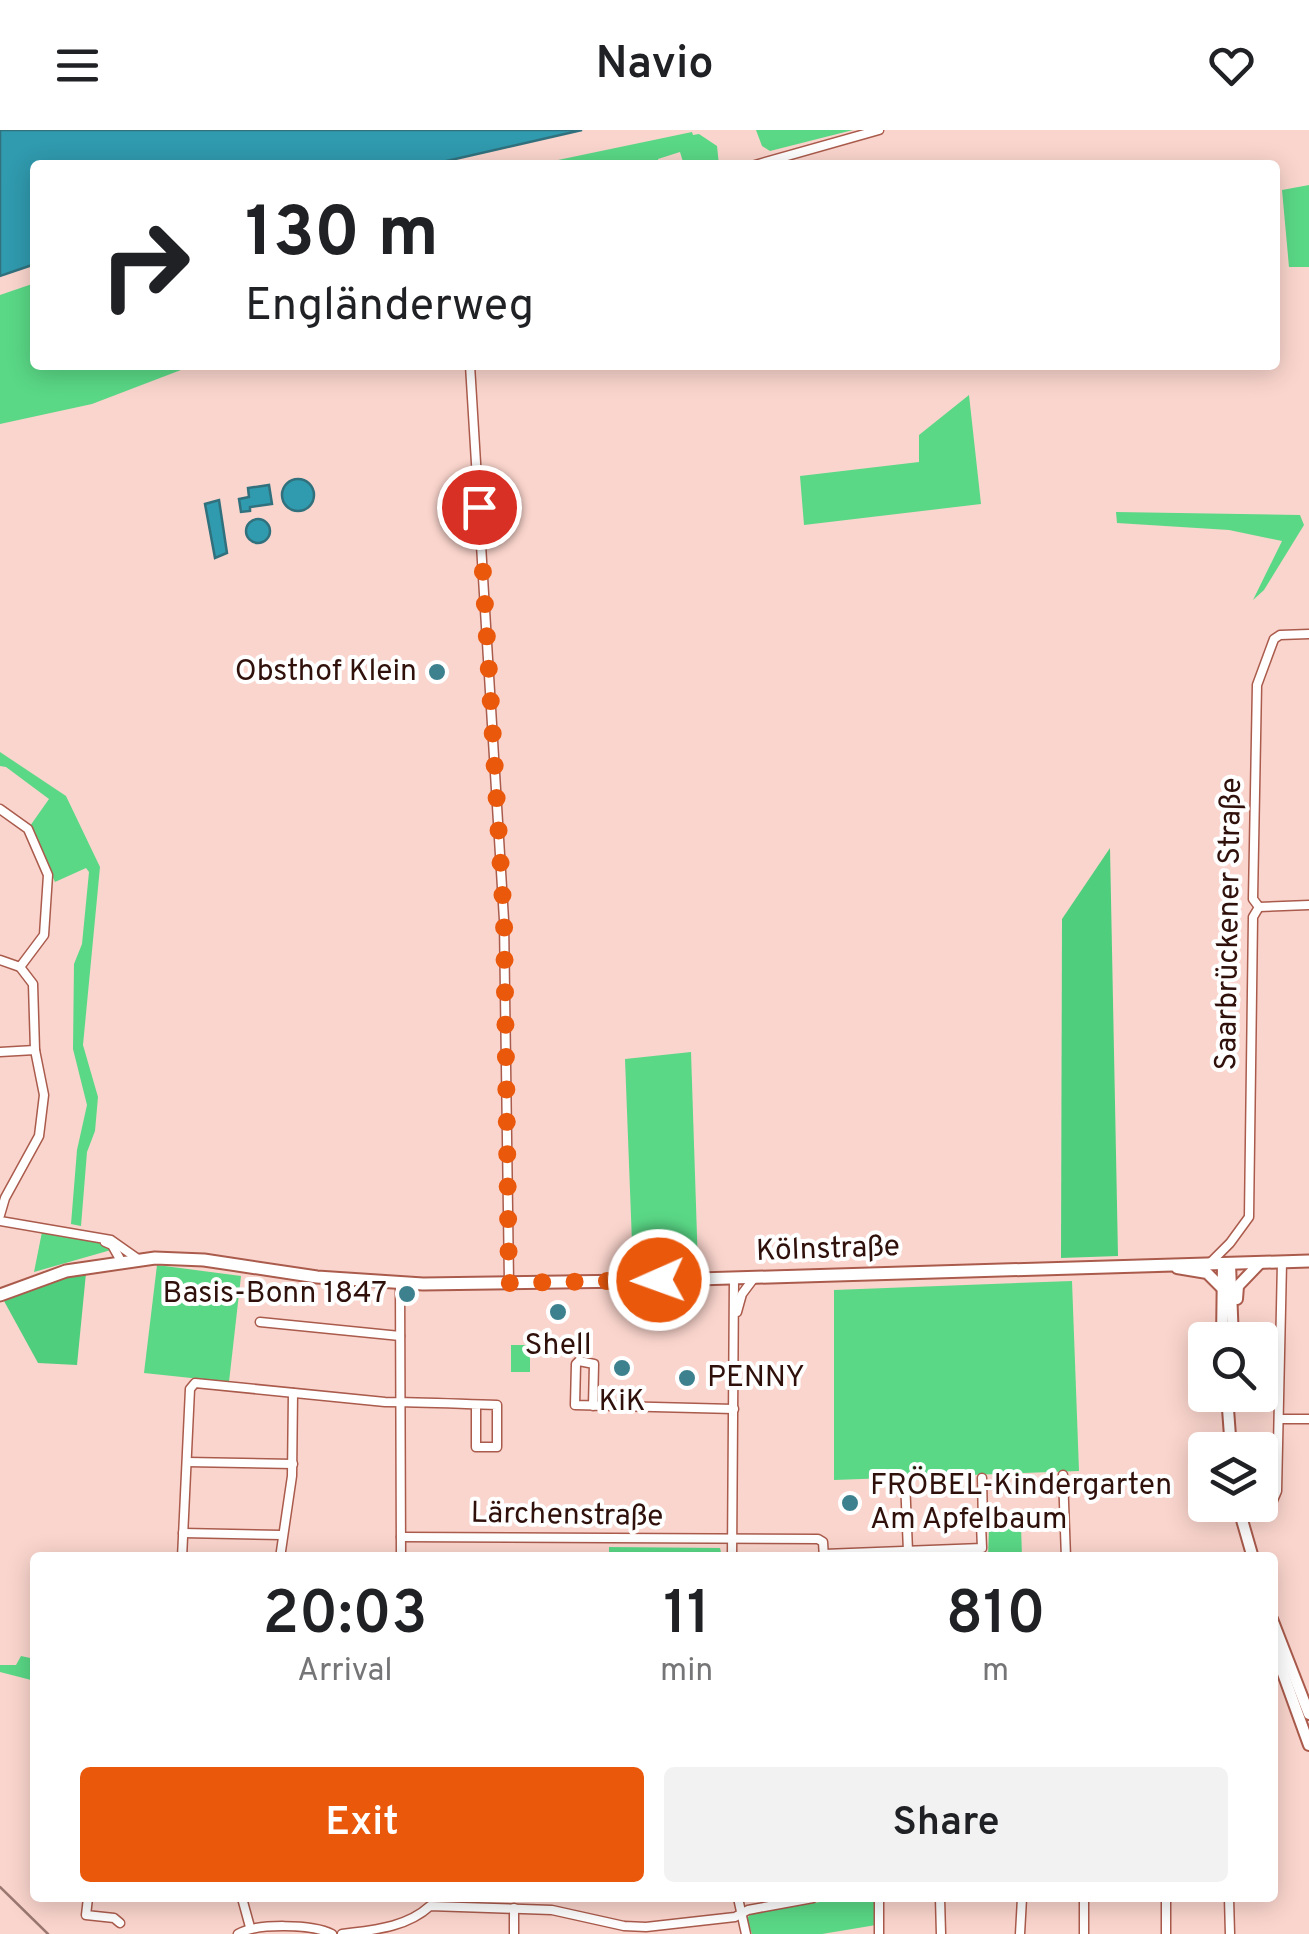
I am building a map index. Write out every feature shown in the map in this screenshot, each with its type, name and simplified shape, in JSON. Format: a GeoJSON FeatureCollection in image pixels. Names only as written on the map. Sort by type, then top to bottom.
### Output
{"type":"FeatureCollection","features":[{"type":"Feature","properties":{"kind":"main road","name":"Kölnstraße"},"geometry":{"type":"LineString","coordinates":[[0,1295],[45,1277],[138,1259],[204,1260],[317,1277],[400,1284],[754,1278],[1309,1260]]}},
{"type":"Feature","properties":{"kind":"street"},"geometry":{"type":"LineString","coordinates":[[773,160],[878,130]]}},
{"type":"Feature","properties":{"kind":"street"},"geometry":{"type":"LineString","coordinates":[[470,370],[504,920],[509,1283]]}},
{"type":"Feature","properties":{"kind":"street","name":"Saarbrückener Straße"},"geometry":{"type":"LineString","coordinates":[[1208,1265],[1249,1216],[1253,917],[1259,907],[1254,899],[1257,685],[1274,639],[1280,635],[1309,634]]}},
{"type":"Feature","properties":{"kind":"street"},"geometry":{"type":"LineString","coordinates":[[0,809],[28,829],[48,876],[44,934],[20,967]]}},
{"type":"Feature","properties":{"kind":"street"},"geometry":{"type":"LineString","coordinates":[[1259,907],[1309,905]]}},
{"type":"Feature","properties":{"kind":"street"},"geometry":{"type":"LineString","coordinates":[[0,960],[20,967],[31,980],[44,1095],[38,1136],[5,1198],[0,1218],[118,1242],[138,1259]]}},
{"type":"Feature","properties":{"kind":"street"},"geometry":{"type":"LineString","coordinates":[[0,1052],[36,1050]]}},
{"type":"Feature","properties":{"kind":"street"},"geometry":{"type":"LineString","coordinates":[[101,1240],[112,1245],[121,1261]]}},
{"type":"Feature","properties":{"kind":"street","name":"Saarbrückener Straße"},"geometry":{"type":"LineString","coordinates":[[1227,1264],[1230,1243]]}},
{"type":"Feature","properties":{"kind":"street"},"geometry":{"type":"LineString","coordinates":[[1278,1467],[1282,1262]]}},
{"type":"Feature","properties":{"kind":"street"},"geometry":{"type":"LineString","coordinates":[[1234,1322],[1238,1286],[1260,1263]]}},
{"type":"Feature","properties":{"kind":"street"},"geometry":{"type":"LineString","coordinates":[[1222,1322],[1221,1287],[1227,1264]]}},
{"type":"Feature","properties":{"kind":"street"},"geometry":{"type":"LineString","coordinates":[[1227,1264],[1234,1322]]}},
{"type":"Feature","properties":{"kind":"street"},"geometry":{"type":"LineString","coordinates":[[1166,1266],[1207,1274],[1221,1287]]}},
{"type":"Feature","properties":{"kind":"street"},"geometry":{"type":"LineString","coordinates":[[732,1552],[734,1278]]}},
{"type":"Feature","properties":{"kind":"street"},"geometry":{"type":"LineString","coordinates":[[734,1326],[742,1294],[754,1278]]}},
{"type":"Feature","properties":{"kind":"street"},"geometry":{"type":"LineString","coordinates":[[400,1284],[401,1552]]}},
{"type":"Feature","properties":{"kind":"street"},"geometry":{"type":"LineString","coordinates":[[260,1322],[400,1336]]}},
{"type":"Feature","properties":{"kind":"street"},"geometry":{"type":"LineString","coordinates":[[594,1406],[594,1364],[579,1361],[576,1405],[594,1406],[734,1409]]}},
{"type":"Feature","properties":{"kind":"street"},"geometry":{"type":"LineString","coordinates":[[182,1552],[193,1384],[400,1402],[476,1404],[497,1405],[497,1446],[476,1446],[476,1404]]}},
{"type":"Feature","properties":{"kind":"street"},"geometry":{"type":"LineString","coordinates":[[281,1552],[293,1464],[293,1393]]}},
{"type":"Feature","properties":{"kind":"street"},"geometry":{"type":"LineString","coordinates":[[1280,1419],[1309,1419]]}},
{"type":"Feature","properties":{"kind":"street"},"geometry":{"type":"LineString","coordinates":[[186,1462],[293,1464]]}},
{"type":"Feature","properties":{"kind":"street"},"geometry":{"type":"LineString","coordinates":[[1063,1475],[1066,1552]]}},
{"type":"Feature","properties":{"kind":"street"},"geometry":{"type":"LineString","coordinates":[[891,1552],[982,1548],[982,1478]]}},
{"type":"Feature","properties":{"kind":"street"},"geometry":{"type":"LineString","coordinates":[[905,1480],[908,1551]]}},
{"type":"Feature","properties":{"kind":"street"},"geometry":{"type":"LineString","coordinates":[[983,1524],[1064,1521]]}},
{"type":"Feature","properties":{"kind":"street"},"geometry":{"type":"LineString","coordinates":[[1242,1522],[1249,1552]]}},
{"type":"Feature","properties":{"kind":"street"},"geometry":{"type":"LineString","coordinates":[[183,1533],[282,1535]]}},
{"type":"Feature","properties":{"kind":"street","name":"Lärchenstraße"},"geometry":{"type":"LineString","coordinates":[[401,1537],[818,1539],[823,1542],[824,1552]]}},
{"type":"Feature","properties":{"kind":"street"},"geometry":{"type":"LineString","coordinates":[[1278,1634],[1309,1714]]}},
{"type":"Feature","properties":{"kind":"street"},"geometry":{"type":"LineString","coordinates":[[1278,1652],[1300,1691],[1309,1744]]}},
{"type":"Feature","properties":{"kind":"street"},"geometry":{"type":"LineString","coordinates":[[88,1902],[86,1915],[114,1918],[120,1923]]}},
{"type":"Feature","properties":{"kind":"street"},"geometry":{"type":"LineString","coordinates":[[243,1902],[250,1926]]}},
{"type":"Feature","properties":{"kind":"street"},"geometry":{"type":"LineString","coordinates":[[342,1934],[421,1915],[430,1902],[564,1911],[624,1926],[646,1927],[739,1904],[746,1934]]}},
{"type":"Feature","properties":{"kind":"street"},"geometry":{"type":"LineString","coordinates":[[514,1934],[517,1902]]}},
{"type":"Feature","properties":{"kind":"street"},"geometry":{"type":"LineString","coordinates":[[879,1902],[879,1934]]}},
{"type":"Feature","properties":{"kind":"street"},"geometry":{"type":"LineString","coordinates":[[940,1902],[941,1934]]}},
{"type":"Feature","properties":{"kind":"street"},"geometry":{"type":"LineString","coordinates":[[1020,1934],[1022,1902]]}},
{"type":"Feature","properties":{"kind":"street"},"geometry":{"type":"LineString","coordinates":[[1084,1902],[1084,1934]]}},
{"type":"Feature","properties":{"kind":"street"},"geometry":{"type":"LineString","coordinates":[[1166,1902],[1166,1934]]}},
{"type":"Feature","properties":{"kind":"street"},"geometry":{"type":"LineString","coordinates":[[1230,1902],[1230,1934]]}},
{"type":"Feature","properties":{"kind":"street"},"geometry":{"type":"LineString","coordinates":[[238,1934],[250,1926],[321,1929],[332,1934]]}},
{"type":"Feature","properties":{"kind":"green space"},"geometry":{"type":"Polygon","coordinates":[[[756,130],[853,130],[770,151],[762,146],[756,130]]]}},
{"type":"Feature","properties":{"kind":"green space"},"geometry":{"type":"Polygon","coordinates":[[[692,132],[717,146],[718,160],[682,160],[680,152],[658,160],[558,160],[692,132]]]}},
{"type":"Feature","properties":{"kind":"green space"},"geometry":{"type":"Polygon","coordinates":[[[1309,185],[1309,267],[1289,267],[1282,190],[1309,185]]]}},
{"type":"Feature","properties":{"kind":"green space"},"geometry":{"type":"Polygon","coordinates":[[[30,285],[30,370],[181,370],[92,404],[0,424],[0,295],[30,285]]]}},
{"type":"Feature","properties":{"kind":"green space"},"geometry":{"type":"Polygon","coordinates":[[[969,395],[981,504],[804,525],[800,476],[919,462],[919,435],[969,395]]]}},
{"type":"Feature","properties":{"kind":"green space"},"geometry":{"type":"Polygon","coordinates":[[[1116,512],[1300,515],[1304,525],[1264,590],[1253,600],[1282,541],[1229,530],[1117,523],[1116,512]]]}},
{"type":"Feature","properties":{"kind":"green space"},"geometry":{"type":"Polygon","coordinates":[[[0,752],[66,796],[100,867],[83,1045],[98,1097],[95,1131],[87,1152],[81,1226],[71,1224],[77,1150],[87,1105],[73,1049],[74,964],[82,944],[89,872],[86,868],[55,882],[30,826],[49,799],[0,766],[0,752]]]}},
{"type":"Feature","properties":{"kind":"green space"},"geometry":{"type":"Polygon","coordinates":[[[1110,848],[1118,1256],[1061,1258],[1062,919],[1110,848]]]}},
{"type":"Feature","properties":{"kind":"green space"},"geometry":{"type":"Polygon","coordinates":[[[691,1052],[698,1267],[633,1269],[625,1059],[691,1052]]]}},
{"type":"Feature","properties":{"kind":"green space"},"geometry":{"type":"Polygon","coordinates":[[[42,1232],[99,1243],[111,1250],[34,1272],[42,1232]]]}},
{"type":"Feature","properties":{"kind":"green space"},"geometry":{"type":"Polygon","coordinates":[[[157,1265],[241,1276],[229,1382],[144,1373],[157,1265]]]}},
{"type":"Feature","properties":{"kind":"green space"},"geometry":{"type":"Polygon","coordinates":[[[86,1273],[77,1365],[38,1363],[4,1301],[45,1283],[86,1273]]]}},
{"type":"Feature","properties":{"kind":"green space"},"geometry":{"type":"Polygon","coordinates":[[[1072,1281],[1079,1471],[834,1480],[834,1290],[1072,1281]]]}},
{"type":"Feature","properties":{"kind":"green space"},"geometry":{"type":"Polygon","coordinates":[[[511,1345],[530,1345],[530,1372],[511,1372],[511,1345]]]}},
{"type":"Feature","properties":{"kind":"green space"},"geometry":{"type":"Polygon","coordinates":[[[1021,1526],[1022,1552],[988,1552],[989,1528],[1021,1526]]]}},
{"type":"Feature","properties":{"kind":"green space"},"geometry":{"type":"Polygon","coordinates":[[[609,1547],[720,1548],[721,1552],[609,1552],[609,1547]]]}},
{"type":"Feature","properties":{"kind":"green space"},"geometry":{"type":"Polygon","coordinates":[[[21,1656],[30,1658],[30,1680],[0,1672],[0,1665],[16,1665],[21,1656]]]}},
{"type":"Feature","properties":{"kind":"green space"},"geometry":{"type":"Polygon","coordinates":[[[820,1902],[874,1902],[876,1925],[822,1934],[752,1934],[747,1919],[750,1914],[820,1902]]]}},
{"type":"Feature","properties":{"kind":"water"},"geometry":{"type":"Polygon","coordinates":[[[0,130],[582,130],[451,160],[30,160],[30,266],[0,276],[0,130]]]}},
{"type":"Feature","properties":{"kind":"water"},"geometry":{"type":"Polygon","coordinates":[[[298,479],[309,484],[314,495],[309,506],[298,511],[287,506],[282,495],[287,484],[298,479]]]}},
{"type":"Feature","properties":{"kind":"water"},"geometry":{"type":"Polygon","coordinates":[[[269,485],[272,504],[241,512],[239,499],[249,497],[248,488],[269,485]]]}},
{"type":"Feature","properties":{"kind":"water"},"geometry":{"type":"Polygon","coordinates":[[[219,500],[227,553],[215,558],[205,504],[219,500]]]}},
{"type":"Feature","properties":{"kind":"water"},"geometry":{"type":"Polygon","coordinates":[[[258,519],[267,522],[267,540],[258,543],[249,540],[246,531],[249,522],[258,519]]]}},
{"type":"Feature","properties":{"kind":"tram line"},"geometry":{"type":"LineString","coordinates":[[0,1887],[48,1934]]}},
{"type":"Feature","properties":{"kind":"place","name":"Obsthof Klein"},"geometry":{"type":"Point","coordinates":[437,672]}},
{"type":"Feature","properties":{"kind":"place","name":"Basis-Bonn 1847"},"geometry":{"type":"Point","coordinates":[407,1294]}},
{"type":"Feature","properties":{"kind":"place","name":"Shell"},"geometry":{"type":"Point","coordinates":[558,1312]}},
{"type":"Feature","properties":{"kind":"place","name":"KiK"},"geometry":{"type":"Point","coordinates":[622,1368]}},
{"type":"Feature","properties":{"kind":"place","name":"PENNY"},"geometry":{"type":"Point","coordinates":[687,1378]}},
{"type":"Feature","properties":{"kind":"place","name":"FRÖBEL-Kindergarten Am Apfelbaum"},"geometry":{"type":"Point","coordinates":[850,1503]}},
{"type":"Feature","properties":{"kind":"route"},"geometry":{"type":"LineString","coordinates":[[479,507],[504,920],[509,1283],[659,1280]]}}]}
